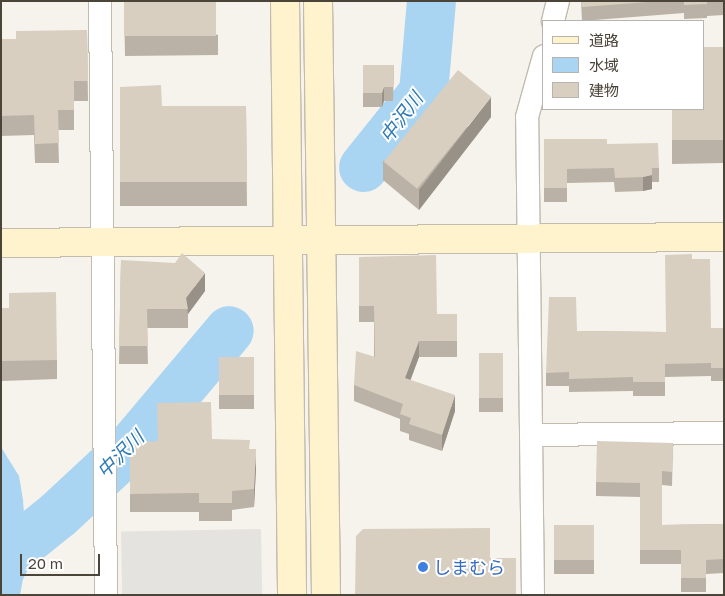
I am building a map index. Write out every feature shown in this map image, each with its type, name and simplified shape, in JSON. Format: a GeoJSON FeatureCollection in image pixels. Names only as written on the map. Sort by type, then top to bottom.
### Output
{"type":"FeatureCollection","features":[{"type":"Feature","properties":{"kind":"street"},"geometry":{"type":"LineString","coordinates":[[100,1],[106,595]]}},
{"type":"Feature","properties":{"kind":"street"},"geometry":{"type":"LineString","coordinates":[[285,1],[286,240],[292,595]]}},
{"type":"Feature","properties":{"kind":"street"},"geometry":{"type":"LineString","coordinates":[[318,1],[326,595]]}},
{"type":"Feature","properties":{"kind":"street"},"geometry":{"type":"LineString","coordinates":[[553,20],[558,1]]}},
{"type":"Feature","properties":{"kind":"street"},"geometry":{"type":"LineString","coordinates":[[533,595],[527,117],[542,63]]}},
{"type":"Feature","properties":{"kind":"street"},"geometry":{"type":"LineString","coordinates":[[1,243],[724,237]]}},
{"type":"Feature","properties":{"kind":"street"},"geometry":{"type":"LineString","coordinates":[[531,435],[724,433]]}},
{"type":"Feature","properties":{"kind":"shaded area"},"geometry":{"type":"Polygon","coordinates":[[[261,529],[262,595],[122,595],[121,531],[261,529]]]}},
{"type":"Feature","properties":{"kind":"water"},"geometry":{"type":"Polygon","coordinates":[[[417,1],[438,1],[441,60],[430,111],[377,177],[359,153],[412,81],[417,1]]]}},
{"type":"Feature","properties":{"kind":"water"},"geometry":{"type":"Polygon","coordinates":[[[1,447],[19,476],[23,500],[27,557],[20,595],[1,595],[1,447]]]}},
{"type":"Feature","properties":{"kind":"building"},"geometry":{"type":"Polygon","coordinates":[[[124,1],[216,1],[216,36],[124,36],[124,1]]]}},
{"type":"Feature","properties":{"kind":"building"},"geometry":{"type":"Polygon","coordinates":[[[581,1],[661,1],[582,7],[581,1]]]}},
{"type":"Feature","properties":{"kind":"building"},"geometry":{"type":"Polygon","coordinates":[[[684,1],[721,1],[684,5],[684,1]]]}},
{"type":"Feature","properties":{"kind":"building"},"geometry":{"type":"Polygon","coordinates":[[[87,30],[88,81],[74,81],[74,110],[58,110],[59,143],[35,144],[34,115],[1,116],[1,39],[16,39],[16,31],[87,30]]]}},
{"type":"Feature","properties":{"kind":"building"},"geometry":{"type":"Polygon","coordinates":[[[705,47],[724,47],[724,140],[672,140],[672,110],[705,110],[705,47]]]}},
{"type":"Feature","properties":{"kind":"building"},"geometry":{"type":"Polygon","coordinates":[[[363,65],[394,65],[393,87],[384,87],[382,93],[363,93],[363,65]]]}},
{"type":"Feature","properties":{"kind":"building"},"geometry":{"type":"Polygon","coordinates":[[[458,70],[491,97],[417,189],[384,162],[458,70]]]}},
{"type":"Feature","properties":{"kind":"building"},"geometry":{"type":"Polygon","coordinates":[[[161,85],[162,106],[246,106],[247,182],[120,182],[120,87],[161,85]]]}},
{"type":"Feature","properties":{"kind":"building"},"geometry":{"type":"Polygon","coordinates":[[[544,139],[607,139],[607,144],[658,143],[659,168],[652,168],[652,175],[615,178],[614,168],[567,169],[567,188],[544,188],[544,139]]]}},
{"type":"Feature","properties":{"kind":"building"},"geometry":{"type":"Polygon","coordinates":[[[182,253],[205,273],[186,298],[188,309],[147,309],[148,346],[119,346],[121,260],[175,263],[182,253]]]}},
{"type":"Feature","properties":{"kind":"building"},"geometry":{"type":"Polygon","coordinates":[[[692,254],[692,259],[710,259],[711,328],[724,328],[724,368],[711,368],[711,363],[665,364],[665,382],[633,382],[633,377],[569,379],[569,372],[546,373],[549,297],[576,297],[577,331],[666,332],[665,255],[692,254]]]}},
{"type":"Feature","properties":{"kind":"building"},"geometry":{"type":"Polygon","coordinates":[[[436,255],[437,314],[457,314],[457,341],[419,341],[405,378],[455,395],[442,435],[409,424],[411,418],[400,414],[403,404],[354,385],[356,351],[375,357],[374,306],[359,306],[359,257],[436,255]]]}},
{"type":"Feature","properties":{"kind":"building"},"geometry":{"type":"Polygon","coordinates":[[[56,292],[57,360],[2,361],[1,308],[9,308],[9,293],[56,292]]]}},
{"type":"Feature","properties":{"kind":"building"},"geometry":{"type":"Polygon","coordinates":[[[479,353],[503,353],[503,398],[479,398],[479,353]]]}},
{"type":"Feature","properties":{"kind":"building"},"geometry":{"type":"Polygon","coordinates":[[[219,357],[254,357],[254,395],[219,395],[219,357]]]}},
{"type":"Feature","properties":{"kind":"building"},"geometry":{"type":"Polygon","coordinates":[[[211,402],[212,439],[250,440],[249,449],[256,449],[254,489],[232,491],[232,503],[199,503],[199,493],[130,494],[130,443],[158,441],[157,403],[211,402]]]}},
{"type":"Feature","properties":{"kind":"building"},"geometry":{"type":"Polygon","coordinates":[[[597,441],[673,443],[672,472],[662,471],[662,525],[724,524],[724,559],[706,560],[706,578],[681,578],[681,550],[640,550],[640,483],[596,482],[597,441]]]}},
{"type":"Feature","properties":{"kind":"building"},"geometry":{"type":"Polygon","coordinates":[[[554,525],[594,525],[594,560],[554,560],[554,525]]]}},
{"type":"Feature","properties":{"kind":"building","name":"しまむら"},"geometry":{"type":"Polygon","coordinates":[[[490,528],[490,558],[516,558],[516,595],[355,595],[356,536],[363,529],[490,528]]]}},
{"type":"Feature","properties":{"kind":"waterway","name":"中沢川"},"geometry":{"type":"LineString","coordinates":[[363,167],[423,92],[431,1]]}},
{"type":"Feature","properties":{"kind":"waterway","name":"中沢川"},"geometry":{"type":"LineString","coordinates":[[1,567],[7,555],[58,514],[132,445],[229,330]]}},
{"type":"Feature","properties":{"kind":"place","name":"しまむら"},"geometry":{"type":"Point","coordinates":[423,567]}}]}
